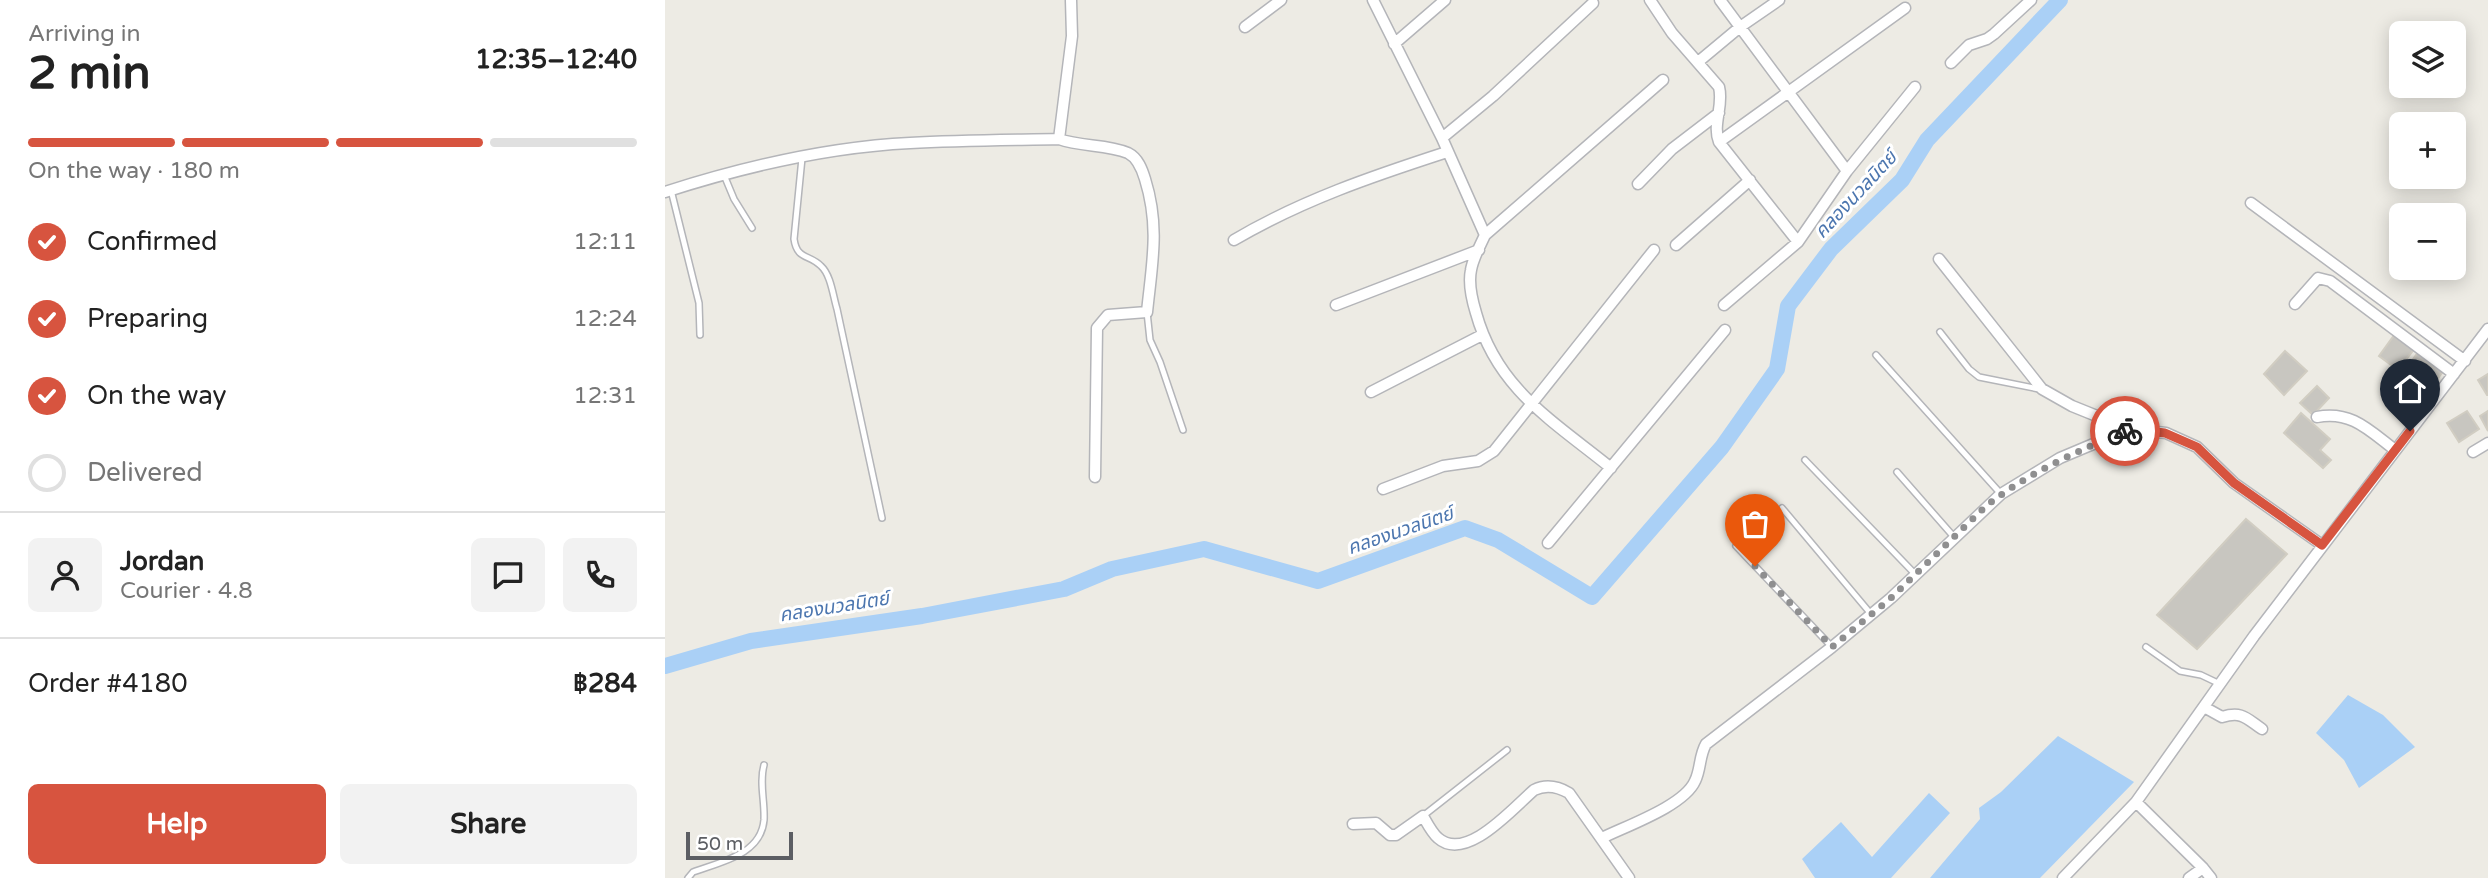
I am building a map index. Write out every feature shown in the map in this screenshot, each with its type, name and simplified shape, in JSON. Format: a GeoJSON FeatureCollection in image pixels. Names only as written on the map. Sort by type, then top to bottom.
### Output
{"type":"FeatureCollection","features":[{"type":"Feature","properties":{"kind":"street"},"geometry":{"type":"LineString","coordinates":[[1059,139],[1072,36],[1071,0]]}},
{"type":"Feature","properties":{"kind":"street"},"geometry":{"type":"LineString","coordinates":[[1245,27],[1281,0]]}},
{"type":"Feature","properties":{"kind":"street"},"geometry":{"type":"LineString","coordinates":[[1373,0],[1442,138],[1485,235]]}},
{"type":"Feature","properties":{"kind":"street"},"geometry":{"type":"LineString","coordinates":[[1394,44],[1445,0]]}},
{"type":"Feature","properties":{"kind":"street"},"geometry":{"type":"LineString","coordinates":[[1650,0],[1672,33],[1719,87],[1721,96],[1716,133],[1720,142],[1798,242]]}},
{"type":"Feature","properties":{"kind":"street"},"geometry":{"type":"LineString","coordinates":[[1720,0],[1847,171]]}},
{"type":"Feature","properties":{"kind":"street"},"geometry":{"type":"LineString","coordinates":[[1697,62],[1779,0]]}},
{"type":"Feature","properties":{"kind":"street"},"geometry":{"type":"LineString","coordinates":[[1951,63],[1969,45],[1994,34],[2031,0]]}},
{"type":"Feature","properties":{"kind":"street"},"geometry":{"type":"LineString","coordinates":[[1442,138],[1493,96],[1593,3]]}},
{"type":"Feature","properties":{"kind":"street"},"geometry":{"type":"LineString","coordinates":[[1720,142],[1905,8]]}},
{"type":"Feature","properties":{"kind":"street"},"geometry":{"type":"LineString","coordinates":[[1611,468],[1513,386],[1497,365],[1482,335],[1472,297],[1471,271],[1485,235],[1663,80]]}},
{"type":"Feature","properties":{"kind":"street"},"geometry":{"type":"LineString","coordinates":[[1724,305],[1798,242],[1847,171],[1915,88]]}},
{"type":"Feature","properties":{"kind":"street"},"geometry":{"type":"LineString","coordinates":[[1638,184],[1672,149],[1719,113]]}},
{"type":"Feature","properties":{"kind":"street"},"geometry":{"type":"LineString","coordinates":[[668,191],[802,158],[858,148],[909,143],[1059,139],[1131,155],[1142,168],[1155,224],[1147,312],[1108,315],[1097,328],[1095,477]]}},
{"type":"Feature","properties":{"kind":"street"},"geometry":{"type":"LineString","coordinates":[[1234,240],[1273,217],[1329,192],[1447,152]]}},
{"type":"Feature","properties":{"kind":"street"},"geometry":{"type":"LineString","coordinates":[[1676,245],[1750,180]]}},
{"type":"Feature","properties":{"kind":"street"},"geometry":{"type":"LineString","coordinates":[[2251,203],[2465,360]]}},
{"type":"Feature","properties":{"kind":"street"},"geometry":{"type":"LineString","coordinates":[[1336,305],[1479,250]]}},
{"type":"Feature","properties":{"kind":"street"},"geometry":{"type":"LineString","coordinates":[[1383,489],[1443,466],[1478,461],[1494,451],[1654,250]]}},
{"type":"Feature","properties":{"kind":"street"},"geometry":{"type":"LineString","coordinates":[[1939,259],[2042,389],[2081,410],[2129,429],[2165,433],[2197,447],[2234,483],[2322,545]]}},
{"type":"Feature","properties":{"kind":"street"},"geometry":{"type":"LineString","coordinates":[[2295,303],[2318,278],[2330,281],[2454,374]]}},
{"type":"Feature","properties":{"kind":"street"},"geometry":{"type":"LineString","coordinates":[[2063,878],[2136,802],[2322,545],[2488,329]]}},
{"type":"Feature","properties":{"kind":"street"},"geometry":{"type":"LineString","coordinates":[[1548,543],[1725,330]]}},
{"type":"Feature","properties":{"kind":"street"},"geometry":{"type":"LineString","coordinates":[[1371,391],[1482,335]]}},
{"type":"Feature","properties":{"kind":"street"},"geometry":{"type":"LineString","coordinates":[[2317,417],[2332,414],[2347,417],[2395,450]]}},
{"type":"Feature","properties":{"kind":"street"},"geometry":{"type":"LineString","coordinates":[[1602,838],[1680,798],[1696,780],[1700,754],[1706,744],[1871,614],[2001,494],[2060,458],[2129,429]]}},
{"type":"Feature","properties":{"kind":"street"},"geometry":{"type":"LineString","coordinates":[[2473,452],[2488,443]]}},
{"type":"Feature","properties":{"kind":"street"},"geometry":{"type":"LineString","coordinates":[[2204,707],[2222,716],[2234,713],[2242,715],[2262,729]]}},
{"type":"Feature","properties":{"kind":"street"},"geometry":{"type":"LineString","coordinates":[[1353,824],[1377,823],[1390,835],[1396,835],[1423,816],[1437,838],[1446,844],[1459,846],[1475,841],[1534,790],[1541,786],[1557,786],[1569,793],[1629,878]]}},
{"type":"Feature","properties":{"kind":"street"},"geometry":{"type":"LineString","coordinates":[[2136,802],[2211,878]]}},
{"type":"Feature","properties":{"kind":"street"},"geometry":{"type":"LineString","coordinates":[[2189,878],[2203,868]]}},
{"type":"Feature","properties":{"kind":"lane"},"geometry":{"type":"LineString","coordinates":[[802,158],[795,249],[821,265],[827,275],[837,309],[882,518]]}},
{"type":"Feature","properties":{"kind":"lane"},"geometry":{"type":"LineString","coordinates":[[724,176],[752,228]]}},
{"type":"Feature","properties":{"kind":"lane"},"geometry":{"type":"LineString","coordinates":[[668,191],[699,303],[700,335]]}},
{"type":"Feature","properties":{"kind":"lane"},"geometry":{"type":"LineString","coordinates":[[1147,312],[1150,340],[1183,430]]}},
{"type":"Feature","properties":{"kind":"lane"},"geometry":{"type":"LineString","coordinates":[[1940,332],[1969,369],[1979,377],[2042,389]]}},
{"type":"Feature","properties":{"kind":"lane"},"geometry":{"type":"LineString","coordinates":[[1876,355],[2001,494]]}},
{"type":"Feature","properties":{"kind":"lane"},"geometry":{"type":"LineString","coordinates":[[1805,460],[1915,573]]}},
{"type":"Feature","properties":{"kind":"lane"},"geometry":{"type":"LineString","coordinates":[[1897,472],[1954,537]]}},
{"type":"Feature","properties":{"kind":"lane"},"geometry":{"type":"LineString","coordinates":[[1782,508],[1871,614]]}},
{"type":"Feature","properties":{"kind":"lane"},"geometry":{"type":"LineString","coordinates":[[1736,545],[1832,647]]}},
{"type":"Feature","properties":{"kind":"lane"},"geometry":{"type":"LineString","coordinates":[[2146,647],[2180,671],[2220,684]]}},
{"type":"Feature","properties":{"kind":"lane"},"geometry":{"type":"LineString","coordinates":[[1423,816],[1507,750]]}},
{"type":"Feature","properties":{"kind":"lane"},"geometry":{"type":"LineString","coordinates":[[688,878],[693,872],[751,848],[760,834],[764,819],[764,765]]}},
{"type":"Feature","properties":{"kind":"water"},"geometry":{"type":"Polygon","coordinates":[[[2348,695],[2383,715],[2415,747],[2359,788],[2344,760],[2316,733],[2348,695]]]}},
{"type":"Feature","properties":{"kind":"water"},"geometry":{"type":"Polygon","coordinates":[[[2058,736],[2134,782],[2040,878],[1930,878],[1980,819],[1979,808],[2001,792],[2058,736]]]}},
{"type":"Feature","properties":{"kind":"water"},"geometry":{"type":"Polygon","coordinates":[[[1929,793],[1950,813],[1891,878],[1815,878],[1802,859],[1841,822],[1872,857],[1929,793]]]}},
{"type":"Feature","properties":{"kind":"building"},"geometry":{"type":"Polygon","coordinates":[[[2395,334],[2415,348],[2398,370],[2379,356],[2395,334]]]}},
{"type":"Feature","properties":{"kind":"building"},"geometry":{"type":"Polygon","coordinates":[[[2285,351],[2307,371],[2284,395],[2264,374],[2285,351]]]}},
{"type":"Feature","properties":{"kind":"building"},"geometry":{"type":"Polygon","coordinates":[[[2419,351],[2444,370],[2428,392],[2403,373],[2419,351]]]}},
{"type":"Feature","properties":{"kind":"building"},"geometry":{"type":"Polygon","coordinates":[[[2488,374],[2488,395],[2487,395],[2478,380],[2488,374]]]}},
{"type":"Feature","properties":{"kind":"building"},"geometry":{"type":"Polygon","coordinates":[[[2317,386],[2329,398],[2313,415],[2300,403],[2317,386]]]}},
{"type":"Feature","properties":{"kind":"building"},"geometry":{"type":"Polygon","coordinates":[[[2467,411],[2479,429],[2459,442],[2447,423],[2467,411]]]}},
{"type":"Feature","properties":{"kind":"building"},"geometry":{"type":"Polygon","coordinates":[[[2488,411],[2488,431],[2480,416],[2488,411]]]}},
{"type":"Feature","properties":{"kind":"building"},"geometry":{"type":"Polygon","coordinates":[[[2301,413],[2330,439],[2320,450],[2331,460],[2323,468],[2284,433],[2301,413]]]}},
{"type":"Feature","properties":{"kind":"building"},"geometry":{"type":"Polygon","coordinates":[[[2246,519],[2287,554],[2197,649],[2157,615],[2246,519]]]}},
{"type":"Feature","properties":{"kind":"waterway","name":"คลองนวลนิตย์"},"geometry":{"type":"LineString","coordinates":[[665,666],[751,641],[922,616],[1064,589],[1112,569],[1204,549],[1318,581],[1465,528],[1498,540],[1592,597],[1722,447],[1777,369],[1788,306],[1831,249],[1902,180],[1927,140],[2060,0]]}},
{"type":"Feature","properties":{"kind":"way so far"},"geometry":{"type":"LineString","coordinates":[[1755,566],[1832,647],[1891,598],[2001,494],[2060,458],[2125,431]]}},
{"type":"Feature","properties":{"kind":"route"},"geometry":{"type":"LineString","coordinates":[[2125,431],[2129,429],[2165,433],[2197,447],[2234,483],[2322,545],[2410,431]]}}]}
